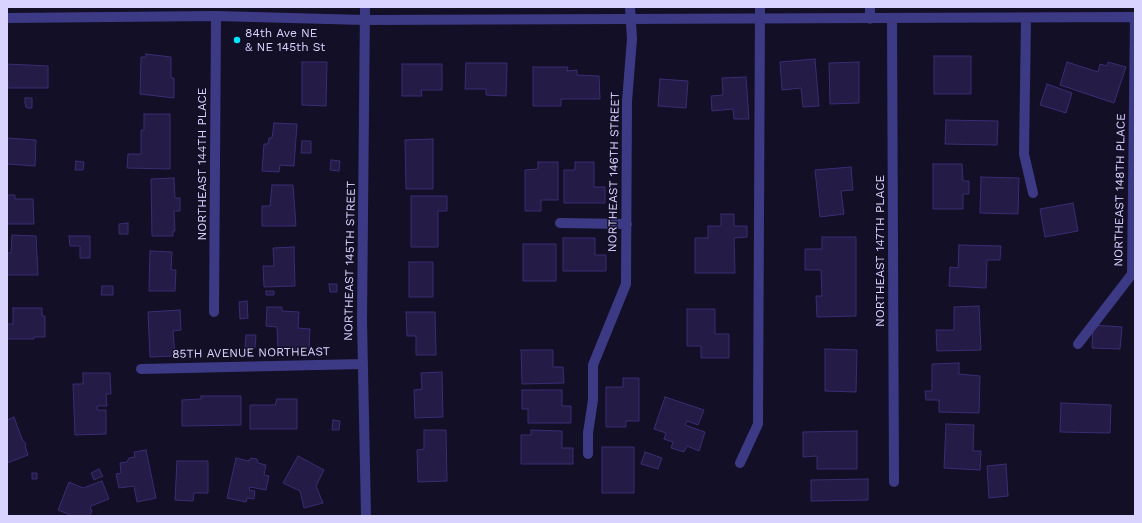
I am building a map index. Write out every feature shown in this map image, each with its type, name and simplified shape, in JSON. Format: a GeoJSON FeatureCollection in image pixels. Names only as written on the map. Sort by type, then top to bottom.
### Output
{"type":"FeatureCollection","features":[{"type":"Feature","properties":{"kind":"street","name":"NORTHEAST 145TH STREET"},"geometry":{"type":"LineString","coordinates":[[365,7],[362,364],[366,516]]}},
{"type":"Feature","properties":{"kind":"street","name":"NORTHEAST 146TH STREET"},"geometry":{"type":"LineString","coordinates":[[588,454],[588,433],[593,400],[593,365],[626,284],[627,101],[632,38],[630,7]]}},
{"type":"Feature","properties":{"kind":"street"},"geometry":{"type":"LineString","coordinates":[[740,463],[758,424],[760,7]]}},
{"type":"Feature","properties":{"kind":"street"},"geometry":{"type":"LineString","coordinates":[[870,7],[870,19]]}},
{"type":"Feature","properties":{"kind":"street"},"geometry":{"type":"LineString","coordinates":[[1037,7],[1037,18]]}},
{"type":"Feature","properties":{"kind":"street"},"geometry":{"type":"LineString","coordinates":[[7,18],[216,16],[365,20],[1135,17]]}},
{"type":"Feature","properties":{"kind":"street","name":"NORTHEAST 144TH PLACE"},"geometry":{"type":"LineString","coordinates":[[214,312],[216,16]]}},
{"type":"Feature","properties":{"kind":"street","name":"NORTHEAST 148TH PLACE"},"geometry":{"type":"LineString","coordinates":[[1078,344],[1132,274],[1135,17]]}},
{"type":"Feature","properties":{"kind":"street"},"geometry":{"type":"LineString","coordinates":[[1026,18],[1024,154],[1033,193]]}},
{"type":"Feature","properties":{"kind":"street","name":"NORTHEAST 147TH PLACE"},"geometry":{"type":"LineString","coordinates":[[892,19],[894,482]]}},
{"type":"Feature","properties":{"kind":"street"},"geometry":{"type":"LineString","coordinates":[[560,223],[627,224]]}},
{"type":"Feature","properties":{"kind":"street","name":"85TH AVENUE NORTHEAST"},"geometry":{"type":"LineString","coordinates":[[141,369],[362,364]]}},
{"type":"Feature","properties":{"kind":"building"},"geometry":{"type":"Polygon","coordinates":[[[146,54],[171,57],[171,78],[174,78],[174,98],[140,94],[141,57],[146,57],[146,54]]]}},
{"type":"Feature","properties":{"kind":"building"},"geometry":{"type":"Polygon","coordinates":[[[934,56],[971,56],[971,94],[934,94],[934,56]]]}},
{"type":"Feature","properties":{"kind":"building"},"geometry":{"type":"Polygon","coordinates":[[[815,59],[819,106],[803,107],[801,88],[782,90],[780,62],[815,59]]]}},
{"type":"Feature","properties":{"kind":"building"},"geometry":{"type":"Polygon","coordinates":[[[302,62],[327,62],[326,106],[302,105],[302,62]]]}},
{"type":"Feature","properties":{"kind":"building"},"geometry":{"type":"Polygon","coordinates":[[[859,62],[859,103],[830,104],[829,63],[859,62]]]}},
{"type":"Feature","properties":{"kind":"building"},"geometry":{"type":"Polygon","coordinates":[[[1067,62],[1098,72],[1100,64],[1107,66],[1108,62],[1126,67],[1114,103],[1060,85],[1067,62]]]}},
{"type":"Feature","properties":{"kind":"building"},"geometry":{"type":"Polygon","coordinates":[[[466,63],[507,63],[506,96],[486,95],[486,89],[465,89],[466,63]]]}},
{"type":"Feature","properties":{"kind":"building"},"geometry":{"type":"Polygon","coordinates":[[[7,64],[48,66],[48,88],[8,88],[7,64]]]}},
{"type":"Feature","properties":{"kind":"building"},"geometry":{"type":"Polygon","coordinates":[[[402,64],[442,64],[442,90],[421,90],[422,96],[402,96],[402,64]]]}},
{"type":"Feature","properties":{"kind":"building"},"geometry":{"type":"Polygon","coordinates":[[[533,67],[568,67],[567,71],[577,70],[577,75],[599,76],[600,99],[561,99],[561,106],[533,106],[533,67]]]}},
{"type":"Feature","properties":{"kind":"building"},"geometry":{"type":"Polygon","coordinates":[[[746,77],[749,119],[734,119],[733,109],[712,111],[711,96],[723,95],[722,78],[746,77]]]}},
{"type":"Feature","properties":{"kind":"building"},"geometry":{"type":"Polygon","coordinates":[[[660,79],[688,81],[686,108],[658,106],[660,79]]]}},
{"type":"Feature","properties":{"kind":"building"},"geometry":{"type":"Polygon","coordinates":[[[1047,84],[1072,93],[1066,113],[1040,105],[1047,84]]]}},
{"type":"Feature","properties":{"kind":"building"},"geometry":{"type":"Polygon","coordinates":[[[25,98],[32,98],[32,108],[27,108],[25,106],[25,98]]]}},
{"type":"Feature","properties":{"kind":"building"},"geometry":{"type":"Polygon","coordinates":[[[144,114],[170,114],[170,169],[127,168],[128,154],[141,154],[141,130],[144,130],[144,114]]]}},
{"type":"Feature","properties":{"kind":"building"},"geometry":{"type":"Polygon","coordinates":[[[946,120],[998,121],[997,145],[945,144],[946,120]]]}},
{"type":"Feature","properties":{"kind":"building"},"geometry":{"type":"Polygon","coordinates":[[[274,123],[297,124],[294,166],[280,165],[279,172],[262,171],[264,144],[268,144],[269,138],[272,138],[274,123]]]}},
{"type":"Feature","properties":{"kind":"building"},"geometry":{"type":"Polygon","coordinates":[[[7,138],[36,140],[35,166],[7,164],[7,138]]]}},
{"type":"Feature","properties":{"kind":"building"},"geometry":{"type":"Polygon","coordinates":[[[433,139],[433,189],[406,189],[405,140],[433,139]]]}},
{"type":"Feature","properties":{"kind":"building"},"geometry":{"type":"Polygon","coordinates":[[[302,141],[311,141],[311,153],[301,153],[302,141]]]}},
{"type":"Feature","properties":{"kind":"building"},"geometry":{"type":"Polygon","coordinates":[[[331,160],[340,161],[339,171],[330,170],[331,160]]]}},
{"type":"Feature","properties":{"kind":"building"},"geometry":{"type":"Polygon","coordinates":[[[76,161],[84,162],[83,170],[75,170],[76,161]]]}},
{"type":"Feature","properties":{"kind":"building"},"geometry":{"type":"Polygon","coordinates":[[[538,162],[558,162],[558,200],[541,200],[541,211],[525,211],[525,170],[538,169],[538,162]]]}},
{"type":"Feature","properties":{"kind":"building"},"geometry":{"type":"Polygon","coordinates":[[[575,162],[594,162],[594,187],[605,187],[605,203],[564,203],[564,170],[575,170],[575,162]]]}},
{"type":"Feature","properties":{"kind":"building"},"geometry":{"type":"Polygon","coordinates":[[[933,164],[962,164],[963,181],[969,181],[969,194],[963,194],[963,209],[933,209],[933,164]]]}},
{"type":"Feature","properties":{"kind":"building"},"geometry":{"type":"Polygon","coordinates":[[[851,167],[853,190],[841,191],[844,214],[820,217],[815,170],[851,167]]]}},
{"type":"Feature","properties":{"kind":"building"},"geometry":{"type":"Polygon","coordinates":[[[981,177],[1019,178],[1018,214],[980,213],[981,177]]]}},
{"type":"Feature","properties":{"kind":"building"},"geometry":{"type":"Polygon","coordinates":[[[174,178],[175,198],[180,198],[180,211],[174,211],[175,231],[173,231],[173,236],[152,236],[151,179],[174,178]]]}},
{"type":"Feature","properties":{"kind":"building"},"geometry":{"type":"Polygon","coordinates":[[[272,185],[293,185],[296,226],[262,226],[262,206],[270,206],[272,185]]]}},
{"type":"Feature","properties":{"kind":"building"},"geometry":{"type":"Polygon","coordinates":[[[7,195],[15,195],[15,199],[33,199],[34,224],[7,224],[7,195]]]}},
{"type":"Feature","properties":{"kind":"building"},"geometry":{"type":"Polygon","coordinates":[[[411,196],[447,196],[447,211],[438,211],[438,247],[411,247],[411,196]]]}},
{"type":"Feature","properties":{"kind":"building"},"geometry":{"type":"Polygon","coordinates":[[[1073,203],[1078,231],[1045,237],[1040,209],[1073,203]]]}},
{"type":"Feature","properties":{"kind":"building"},"geometry":{"type":"Polygon","coordinates":[[[721,214],[734,214],[734,226],[747,226],[747,237],[734,238],[735,273],[695,273],[695,238],[708,238],[708,226],[721,226],[721,214]]]}},
{"type":"Feature","properties":{"kind":"building"},"geometry":{"type":"Polygon","coordinates":[[[128,223],[128,234],[119,234],[119,224],[128,223]]]}},
{"type":"Feature","properties":{"kind":"building"},"geometry":{"type":"Polygon","coordinates":[[[12,235],[36,236],[38,275],[7,275],[7,253],[11,253],[12,235]]]}},
{"type":"Feature","properties":{"kind":"building"},"geometry":{"type":"Polygon","coordinates":[[[69,236],[90,236],[90,258],[80,258],[80,246],[70,246],[69,236]]]}},
{"type":"Feature","properties":{"kind":"building"},"geometry":{"type":"Polygon","coordinates":[[[822,237],[856,237],[856,316],[817,317],[816,296],[822,296],[821,270],[805,270],[805,249],[822,249],[822,237]]]}},
{"type":"Feature","properties":{"kind":"building"},"geometry":{"type":"Polygon","coordinates":[[[563,238],[595,238],[595,255],[606,255],[606,271],[563,271],[563,238]]]}},
{"type":"Feature","properties":{"kind":"building"},"geometry":{"type":"Polygon","coordinates":[[[523,244],[556,244],[556,281],[523,281],[523,244]]]}},
{"type":"Feature","properties":{"kind":"building"},"geometry":{"type":"Polygon","coordinates":[[[959,245],[1001,246],[1000,260],[987,260],[986,288],[949,286],[950,267],[958,268],[959,245]]]}},
{"type":"Feature","properties":{"kind":"building"},"geometry":{"type":"Polygon","coordinates":[[[294,247],[295,286],[264,287],[263,266],[274,266],[273,248],[294,247]]]}},
{"type":"Feature","properties":{"kind":"building"},"geometry":{"type":"Polygon","coordinates":[[[150,251],[172,252],[171,270],[176,270],[175,291],[149,291],[150,251]]]}},
{"type":"Feature","properties":{"kind":"building"},"geometry":{"type":"Polygon","coordinates":[[[409,262],[433,262],[433,297],[409,297],[409,262]]]}},
{"type":"Feature","properties":{"kind":"building"},"geometry":{"type":"Polygon","coordinates":[[[329,284],[337,284],[337,292],[330,292],[329,284]]]}},
{"type":"Feature","properties":{"kind":"building"},"geometry":{"type":"Polygon","coordinates":[[[102,286],[113,286],[113,295],[101,295],[102,286]]]}},
{"type":"Feature","properties":{"kind":"building"},"geometry":{"type":"Polygon","coordinates":[[[266,291],[274,291],[274,295],[266,295],[266,291]]]}},
{"type":"Feature","properties":{"kind":"building"},"geometry":{"type":"Polygon","coordinates":[[[247,301],[248,318],[240,319],[239,302],[247,301]]]}},
{"type":"Feature","properties":{"kind":"building"},"geometry":{"type":"Polygon","coordinates":[[[979,306],[981,350],[937,351],[936,330],[954,330],[954,307],[979,306]]]}},
{"type":"Feature","properties":{"kind":"building"},"geometry":{"type":"Polygon","coordinates":[[[267,307],[282,307],[282,311],[299,312],[298,328],[310,329],[309,350],[278,349],[277,327],[266,326],[267,307]]]}},
{"type":"Feature","properties":{"kind":"building"},"geometry":{"type":"Polygon","coordinates":[[[13,308],[42,308],[42,316],[45,316],[45,337],[34,337],[34,339],[7,339],[7,324],[13,324],[13,308]]]}},
{"type":"Feature","properties":{"kind":"building"},"geometry":{"type":"Polygon","coordinates":[[[687,309],[715,309],[715,334],[729,334],[729,358],[701,358],[701,346],[687,346],[687,309]]]}},
{"type":"Feature","properties":{"kind":"building"},"geometry":{"type":"Polygon","coordinates":[[[180,310],[181,330],[173,331],[175,356],[150,357],[148,312],[180,310]]]}},
{"type":"Feature","properties":{"kind":"building"},"geometry":{"type":"Polygon","coordinates":[[[406,312],[435,312],[436,355],[416,355],[416,336],[407,336],[406,312]]]}},
{"type":"Feature","properties":{"kind":"building"},"geometry":{"type":"Polygon","coordinates":[[[1093,325],[1122,327],[1120,349],[1092,348],[1093,325]]]}},
{"type":"Feature","properties":{"kind":"building"},"geometry":{"type":"Polygon","coordinates":[[[246,335],[256,335],[255,348],[245,347],[246,335]]]}},
{"type":"Feature","properties":{"kind":"building"},"geometry":{"type":"Polygon","coordinates":[[[825,349],[857,350],[856,392],[825,391],[825,349]]]}},
{"type":"Feature","properties":{"kind":"building"},"geometry":{"type":"Polygon","coordinates":[[[521,350],[553,350],[553,367],[563,367],[564,383],[522,384],[521,350]]]}},
{"type":"Feature","properties":{"kind":"building"},"geometry":{"type":"Polygon","coordinates":[[[959,363],[959,374],[980,376],[979,413],[939,412],[939,400],[926,400],[925,391],[932,391],[932,364],[959,363]]]}},
{"type":"Feature","properties":{"kind":"building"},"geometry":{"type":"Polygon","coordinates":[[[442,372],[443,417],[415,418],[414,390],[422,389],[421,373],[442,372]]]}},
{"type":"Feature","properties":{"kind":"building"},"geometry":{"type":"Polygon","coordinates":[[[83,373],[110,373],[111,394],[106,394],[107,406],[97,406],[97,410],[106,410],[106,434],[75,435],[73,384],[83,384],[83,373]]]}},
{"type":"Feature","properties":{"kind":"building"},"geometry":{"type":"Polygon","coordinates":[[[623,378],[639,378],[639,421],[626,421],[626,427],[606,427],[606,387],[623,387],[623,378]]]}},
{"type":"Feature","properties":{"kind":"building"},"geometry":{"type":"Polygon","coordinates":[[[522,390],[562,390],[562,406],[571,406],[571,423],[528,423],[528,409],[522,409],[522,390]]]}},
{"type":"Feature","properties":{"kind":"building"},"geometry":{"type":"Polygon","coordinates":[[[201,396],[241,396],[241,425],[182,426],[182,400],[201,399],[201,396]]]}},
{"type":"Feature","properties":{"kind":"building"},"geometry":{"type":"Polygon","coordinates":[[[665,397],[704,410],[698,425],[687,421],[685,425],[705,432],[699,451],[687,446],[684,452],[671,448],[673,442],[664,439],[666,433],[654,429],[665,397]]]}},
{"type":"Feature","properties":{"kind":"building"},"geometry":{"type":"Polygon","coordinates":[[[277,399],[297,399],[297,429],[250,429],[250,405],[275,405],[277,399]]]}},
{"type":"Feature","properties":{"kind":"building"},"geometry":{"type":"Polygon","coordinates":[[[1061,403],[1111,405],[1110,433],[1060,432],[1061,403]]]}},
{"type":"Feature","properties":{"kind":"building"},"geometry":{"type":"Polygon","coordinates":[[[14,417],[22,439],[26,444],[25,446],[28,455],[7,463],[7,420],[14,417]]]}},
{"type":"Feature","properties":{"kind":"building"},"geometry":{"type":"Polygon","coordinates":[[[333,420],[340,421],[339,430],[332,430],[333,420]]]}},
{"type":"Feature","properties":{"kind":"building"},"geometry":{"type":"Polygon","coordinates":[[[946,424],[974,425],[973,451],[981,451],[980,470],[944,468],[946,424]]]}},
{"type":"Feature","properties":{"kind":"building"},"geometry":{"type":"Polygon","coordinates":[[[424,430],[446,430],[447,481],[418,482],[417,450],[424,449],[424,430]]]}},
{"type":"Feature","properties":{"kind":"building"},"geometry":{"type":"Polygon","coordinates":[[[531,430],[562,431],[562,448],[573,448],[573,464],[521,464],[521,435],[531,435],[531,430]]]}},
{"type":"Feature","properties":{"kind":"building"},"geometry":{"type":"Polygon","coordinates":[[[857,431],[857,469],[817,469],[817,456],[803,457],[803,432],[857,431]]]}},
{"type":"Feature","properties":{"kind":"building"},"geometry":{"type":"Polygon","coordinates":[[[602,447],[634,447],[634,493],[602,493],[602,447]]]}},
{"type":"Feature","properties":{"kind":"building"},"geometry":{"type":"Polygon","coordinates":[[[146,450],[156,498],[137,502],[134,486],[119,488],[116,474],[121,473],[120,463],[127,462],[129,458],[135,457],[134,452],[146,450]]]}},
{"type":"Feature","properties":{"kind":"building"},"geometry":{"type":"Polygon","coordinates":[[[645,452],[662,458],[658,469],[641,464],[645,452]]]}},
{"type":"Feature","properties":{"kind":"building"},"geometry":{"type":"Polygon","coordinates":[[[298,456],[324,470],[316,486],[323,503],[304,508],[300,491],[283,483],[298,456]]]}},
{"type":"Feature","properties":{"kind":"building"},"geometry":{"type":"Polygon","coordinates":[[[236,458],[248,461],[251,458],[257,459],[258,463],[266,465],[264,475],[269,476],[266,490],[250,487],[249,490],[255,491],[254,499],[247,498],[246,502],[227,498],[236,458]]]}},
{"type":"Feature","properties":{"kind":"building"},"geometry":{"type":"Polygon","coordinates":[[[177,461],[208,461],[208,493],[194,493],[193,501],[175,500],[177,461]]]}},
{"type":"Feature","properties":{"kind":"building"},"geometry":{"type":"Polygon","coordinates":[[[1006,464],[1008,496],[989,498],[987,466],[1006,464]]]}},
{"type":"Feature","properties":{"kind":"building"},"geometry":{"type":"Polygon","coordinates":[[[99,469],[103,476],[94,480],[91,473],[99,469]]]}},
{"type":"Feature","properties":{"kind":"building"},"geometry":{"type":"Polygon","coordinates":[[[32,473],[37,473],[37,479],[32,479],[32,473]]]}},
{"type":"Feature","properties":{"kind":"building"},"geometry":{"type":"Polygon","coordinates":[[[868,479],[868,500],[811,501],[811,480],[868,479]]]}},
{"type":"Feature","properties":{"kind":"building"},"geometry":{"type":"Polygon","coordinates":[[[102,481],[109,499],[91,506],[90,509],[92,510],[90,516],[73,516],[58,510],[69,482],[83,488],[102,481]]]}},
{"type":"Feature","properties":{"kind":"place","name":"84th Ave NE & NE 145th St"},"geometry":{"type":"Point","coordinates":[237,40]}}]}
